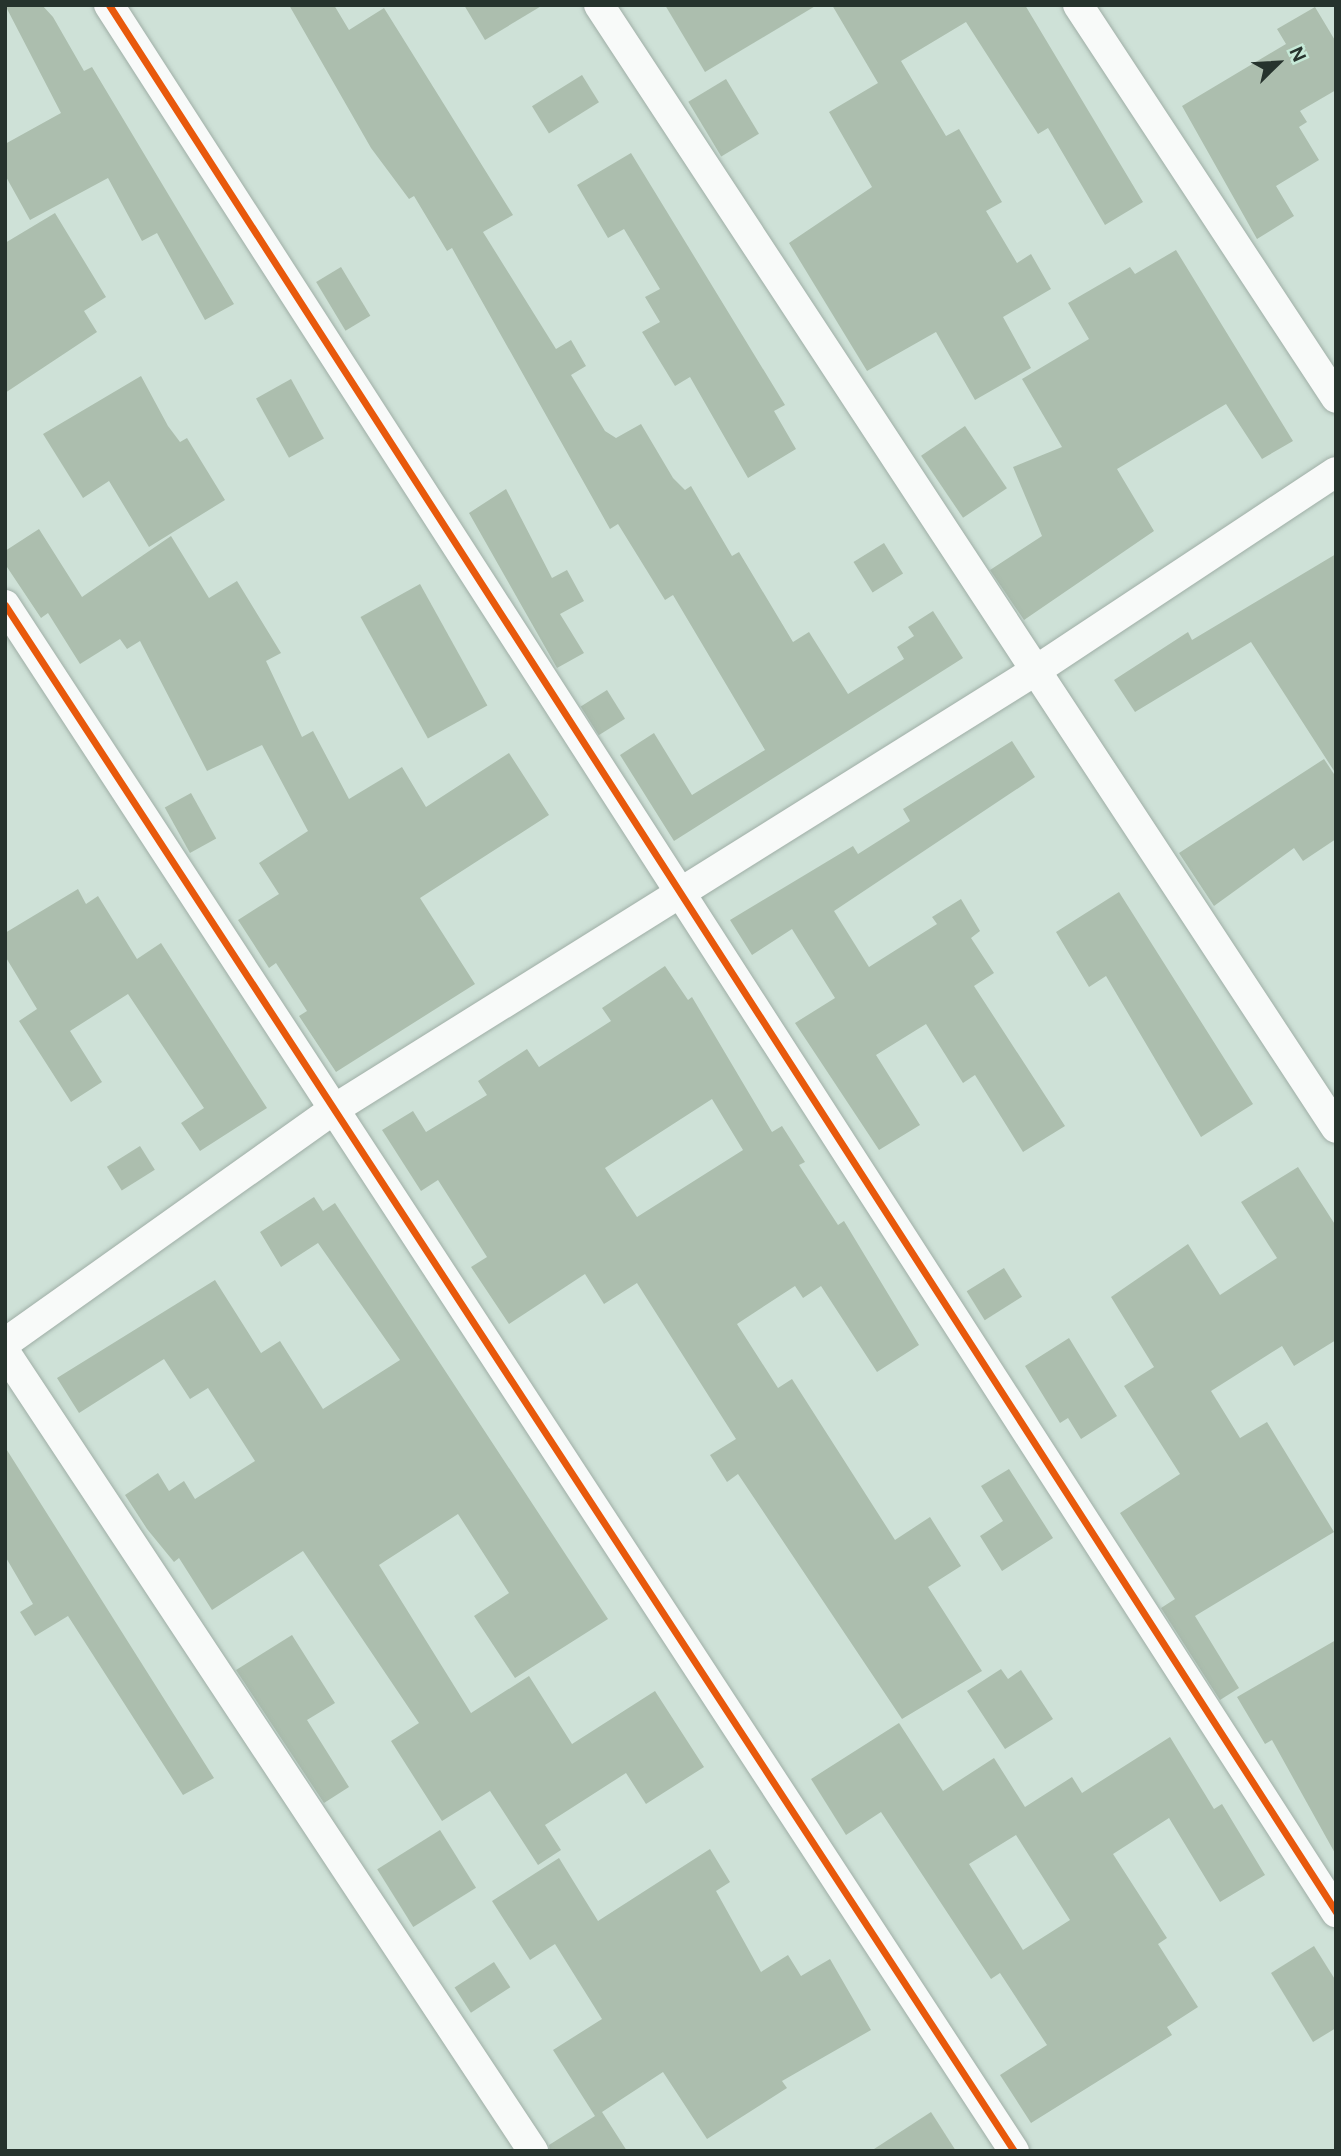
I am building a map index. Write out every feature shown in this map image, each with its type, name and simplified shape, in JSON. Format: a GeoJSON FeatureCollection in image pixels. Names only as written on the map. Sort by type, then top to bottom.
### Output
{"type":"FeatureCollection","features":[{"type":"Feature","properties":{"kind":"street"},"geometry":{"type":"LineString","coordinates":[[109,5],[679,895],[1336,1912]]}},
{"type":"Feature","properties":{"kind":"street"},"geometry":{"type":"LineString","coordinates":[[599,5],[1038,669],[1336,1128]]}},
{"type":"Feature","properties":{"kind":"street"},"geometry":{"type":"LineString","coordinates":[[1078,5],[1336,398]]}},
{"type":"Feature","properties":{"kind":"street"},"geometry":{"type":"LineString","coordinates":[[5,1343],[336,1108],[1038,669],[1336,472]]}},
{"type":"Feature","properties":{"kind":"street"},"geometry":{"type":"LineString","coordinates":[[5,605],[336,1108],[1014,2151]]}},
{"type":"Feature","properties":{"kind":"street"},"geometry":{"type":"LineString","coordinates":[[5,1352],[533,2151]]}},
{"type":"Feature","properties":{"kind":"building"},"geometry":{"type":"Polygon","coordinates":[[[5,5],[42,5],[53,17],[84,71],[92,67],[234,304],[205,320],[157,233],[142,241],[108,178],[30,220],[5,175],[5,144],[61,113],[5,5]]]}},
{"type":"Feature","properties":{"kind":"building"},"geometry":{"type":"Polygon","coordinates":[[[289,5],[334,5],[349,30],[384,8],[513,215],[483,232],[556,349],[571,340],[586,366],[571,375],[605,431],[616,438],[641,424],[673,478],[685,490],[691,486],[732,556],[739,552],[793,642],[809,632],[848,694],[904,659],[897,647],[914,636],[908,627],[933,611],[963,658],[674,841],[620,755],[654,733],[692,795],[765,750],[673,595],[665,600],[618,524],[610,529],[452,248],[447,251],[414,196],[409,199],[371,148],[289,5]]]}},
{"type":"Feature","properties":{"kind":"building"},"geometry":{"type":"Polygon","coordinates":[[[464,5],[543,5],[485,40],[464,5]]]}},
{"type":"Feature","properties":{"kind":"building"},"geometry":{"type":"Polygon","coordinates":[[[665,5],[817,5],[705,72],[665,5]]]}},
{"type":"Feature","properties":{"kind":"building"},"geometry":{"type":"Polygon","coordinates":[[[832,5],[1025,5],[1143,202],[1105,225],[1048,128],[1038,134],[966,22],[901,61],[946,136],[959,129],[1002,202],[986,211],[1017,263],[1031,254],[1051,289],[1003,317],[1031,368],[975,400],[936,332],[867,371],[789,243],[872,187],[829,112],[878,83],[832,5]]]}},
{"type":"Feature","properties":{"kind":"building"},"geometry":{"type":"Polygon","coordinates":[[[1315,7],[1336,42],[1336,90],[1300,111],[1307,122],[1299,127],[1319,160],[1276,186],[1294,216],[1257,239],[1182,106],[1286,44],[1277,29],[1315,7]]]}},
{"type":"Feature","properties":{"kind":"building"},"geometry":{"type":"Polygon","coordinates":[[[582,75],[599,102],[549,133],[532,106],[582,75]]]}},
{"type":"Feature","properties":{"kind":"building"},"geometry":{"type":"Polygon","coordinates":[[[726,79],[759,134],[721,157],[688,102],[726,79]]]}},
{"type":"Feature","properties":{"kind":"building"},"geometry":{"type":"Polygon","coordinates":[[[631,153],[785,405],[774,411],[796,449],[748,478],[690,377],[675,386],[642,332],[660,322],[645,297],[660,289],[624,229],[608,238],[577,185],[631,153]]]}},
{"type":"Feature","properties":{"kind":"building"},"geometry":{"type":"Polygon","coordinates":[[[55,213],[106,297],[84,311],[97,332],[5,393],[5,243],[55,213]]]}},
{"type":"Feature","properties":{"kind":"building"},"geometry":{"type":"Polygon","coordinates":[[[1176,250],[1293,441],[1262,459],[1226,404],[1117,469],[1154,531],[1024,620],[990,570],[1042,536],[1013,467],[1062,447],[1022,379],[1089,339],[1068,303],[1130,267],[1135,274],[1176,250]]]}},
{"type":"Feature","properties":{"kind":"building"},"geometry":{"type":"Polygon","coordinates":[[[341,267],[370,316],[345,331],[316,282],[341,267]]]}},
{"type":"Feature","properties":{"kind":"building"},"geometry":{"type":"Polygon","coordinates":[[[141,376],[168,426],[180,442],[187,438],[225,500],[149,547],[109,481],[83,498],[43,434],[141,376]]]}},
{"type":"Feature","properties":{"kind":"building"},"geometry":{"type":"Polygon","coordinates":[[[291,379],[324,438],[289,458],[256,398],[291,379]]]}},
{"type":"Feature","properties":{"kind":"building"},"geometry":{"type":"Polygon","coordinates":[[[965,426],[1007,488],[963,518],[921,456],[965,426]]]}},
{"type":"Feature","properties":{"kind":"building"},"geometry":{"type":"Polygon","coordinates":[[[506,489],[552,578],[567,570],[584,601],[560,614],[584,653],[557,668],[469,513],[506,489]]]}},
{"type":"Feature","properties":{"kind":"building"},"geometry":{"type":"Polygon","coordinates":[[[39,529],[82,597],[171,536],[209,598],[237,581],[281,653],[266,661],[302,737],[313,731],[349,799],[402,767],[426,807],[509,753],[549,815],[420,898],[475,984],[336,1072],[299,1016],[307,1011],[276,963],[269,968],[238,920],[279,894],[259,863],[308,831],[262,745],[207,771],[140,641],[127,649],[120,639],[80,664],[48,613],[41,618],[5,564],[5,551],[39,529]]]}},
{"type":"Feature","properties":{"kind":"building"},"geometry":{"type":"Polygon","coordinates":[[[884,543],[903,574],[873,593],[853,562],[884,543]]]}},
{"type":"Feature","properties":{"kind":"building"},"geometry":{"type":"Polygon","coordinates":[[[1336,554],[1336,774],[1251,642],[1135,712],[1114,680],[1188,632],[1192,640],[1336,554]]]}},
{"type":"Feature","properties":{"kind":"building"},"geometry":{"type":"Polygon","coordinates":[[[420,584],[487,706],[428,739],[361,617],[420,584]]]}},
{"type":"Feature","properties":{"kind":"building"},"geometry":{"type":"Polygon","coordinates":[[[607,690],[625,719],[599,735],[581,706],[607,690]]]}},
{"type":"Feature","properties":{"kind":"building"},"geometry":{"type":"Polygon","coordinates":[[[1012,741],[1035,777],[834,911],[869,967],[937,924],[932,917],[961,899],[980,931],[971,938],[994,973],[974,986],[1065,1126],[1023,1152],[975,1075],[963,1083],[926,1024],[876,1055],[920,1125],[879,1150],[795,1023],[835,998],[792,929],[752,955],[730,920],[853,846],[858,854],[910,821],[903,809],[1012,741]]]}},
{"type":"Feature","properties":{"kind":"building"},"geometry":{"type":"Polygon","coordinates":[[[1324,759],[1336,777],[1336,839],[1303,861],[1294,848],[1214,906],[1179,853],[1324,759]]]}},
{"type":"Feature","properties":{"kind":"building"},"geometry":{"type":"Polygon","coordinates":[[[191,793],[216,838],[190,853],[165,808],[191,793]]]}},
{"type":"Feature","properties":{"kind":"building"},"geometry":{"type":"Polygon","coordinates":[[[78,889],[86,904],[98,896],[137,959],[161,943],[267,1108],[200,1151],[181,1123],[204,1108],[128,994],[70,1031],[102,1082],[71,1102],[19,1021],[37,1009],[5,956],[5,933],[78,889]]]}},
{"type":"Feature","properties":{"kind":"building"},"geometry":{"type":"Polygon","coordinates":[[[1119,892],[1253,1104],[1201,1137],[1106,976],[1089,987],[1056,932],[1119,892]]]}},
{"type":"Feature","properties":{"kind":"building"},"geometry":{"type":"Polygon","coordinates":[[[665,966],[688,1000],[692,997],[772,1132],[782,1126],[805,1162],[799,1165],[838,1225],[844,1221],[919,1345],[877,1372],[821,1286],[803,1298],[795,1286],[737,1324],[778,1388],[792,1379],[895,1540],[930,1517],[961,1566],[928,1587],[982,1671],[902,1719],[738,1474],[727,1482],[710,1455],[736,1439],[637,1283],[604,1304],[585,1274],[509,1324],[471,1267],[487,1257],[438,1180],[421,1191],[382,1130],[413,1111],[426,1132],[487,1095],[478,1081],[527,1049],[539,1067],[611,1021],[602,1008],[665,966]],[[712,1099],[605,1168],[637,1217],[743,1150],[712,1099]]]}},
{"type":"Feature","properties":{"kind":"building"},"geometry":{"type":"Polygon","coordinates":[[[140,1146],[155,1170],[122,1190],[107,1167],[140,1146]]]}},
{"type":"Feature","properties":{"kind":"building"},"geometry":{"type":"Polygon","coordinates":[[[1298,1167],[1336,1226],[1336,1340],[1294,1366],[1282,1346],[1211,1391],[1240,1438],[1267,1422],[1334,1532],[1195,1616],[1239,1688],[1220,1700],[1161,1608],[1175,1599],[1120,1513],[1180,1474],[1124,1386],[1154,1367],[1111,1297],[1188,1244],[1220,1295],[1277,1258],[1241,1202],[1298,1167]]]}},
{"type":"Feature","properties":{"kind":"building"},"geometry":{"type":"Polygon","coordinates":[[[314,1197],[323,1211],[335,1203],[608,1619],[515,1678],[474,1616],[509,1593],[458,1514],[379,1565],[471,1713],[529,1676],[572,1744],[655,1691],[704,1767],[646,1804],[626,1773],[545,1825],[561,1850],[538,1865],[490,1791],[442,1821],[391,1741],[419,1723],[303,1551],[212,1610],[179,1558],[174,1562],[147,1529],[125,1495],[158,1473],[169,1491],[184,1481],[195,1499],[255,1461],[208,1388],[190,1399],[164,1359],[79,1413],[57,1378],[215,1280],[261,1353],[280,1341],[323,1409],[400,1360],[318,1243],[281,1267],[260,1232],[314,1197]]]}},
{"type":"Feature","properties":{"kind":"building"},"geometry":{"type":"Polygon","coordinates":[[[1004,1268],[1022,1297],[985,1320],[967,1291],[1004,1268]]]}},
{"type":"Feature","properties":{"kind":"building"},"geometry":{"type":"Polygon","coordinates":[[[1069,1338],[1117,1416],[1081,1439],[1068,1418],[1060,1423],[1025,1366],[1069,1338]]]}},
{"type":"Feature","properties":{"kind":"building"},"geometry":{"type":"Polygon","coordinates":[[[5,1447],[214,1778],[183,1795],[68,1616],[35,1636],[20,1612],[33,1604],[5,1556],[5,1447]]]}},
{"type":"Feature","properties":{"kind":"building"},"geometry":{"type":"Polygon","coordinates":[[[1009,1469],[1053,1538],[1002,1571],[980,1536],[1003,1521],[981,1486],[1009,1469]]]}},
{"type":"Feature","properties":{"kind":"building"},"geometry":{"type":"Polygon","coordinates":[[[292,1635],[335,1703],[307,1720],[349,1787],[324,1803],[236,1670],[292,1635]]]}},
{"type":"Feature","properties":{"kind":"building"},"geometry":{"type":"Polygon","coordinates":[[[1336,1640],[1336,1855],[1272,1740],[1265,1744],[1237,1697],[1336,1640]]]}},
{"type":"Feature","properties":{"kind":"building"},"geometry":{"type":"Polygon","coordinates":[[[1001,1669],[1008,1679],[1021,1670],[1053,1719],[1005,1749],[967,1691],[1001,1669]]]}},
{"type":"Feature","properties":{"kind":"building"},"geometry":{"type":"Polygon","coordinates":[[[899,1723],[943,1791],[994,1758],[1025,1807],[1072,1777],[1082,1793],[1170,1737],[1214,1809],[1222,1804],[1265,1875],[1220,1902],[1169,1818],[1113,1854],[1167,1938],[1158,1944],[1198,2007],[1167,2027],[1172,2035],[1031,2123],[1000,2075],[1047,2045],[1000,1973],[991,1979],[881,1812],[846,1835],[811,1779],[899,1723]],[[1016,1835],[969,1864],[1023,1950],[1070,1920],[1016,1835]]]}},
{"type":"Feature","properties":{"kind":"building"},"geometry":{"type":"Polygon","coordinates":[[[440,1830],[476,1888],[413,1927],[377,1869],[440,1830]]]}},
{"type":"Feature","properties":{"kind":"building"},"geometry":{"type":"Polygon","coordinates":[[[710,1849],[730,1882],[716,1891],[761,1972],[788,1955],[801,1976],[830,1959],[871,2030],[782,2081],[787,2088],[707,2139],[663,2072],[602,2112],[627,2151],[550,2151],[549,2145],[595,2116],[553,2050],[602,2019],[555,1944],[530,1960],[492,1901],[559,1858],[598,1921],[710,1849]]]}},
{"type":"Feature","properties":{"kind":"building"},"geometry":{"type":"Polygon","coordinates":[[[1314,1946],[1336,1981],[1336,2028],[1313,2042],[1271,1973],[1314,1946]]]}},
{"type":"Feature","properties":{"kind":"building"},"geometry":{"type":"Polygon","coordinates":[[[494,1962],[510,1987],[471,2013],[455,1988],[494,1962]]]}},
{"type":"Feature","properties":{"kind":"building"},"geometry":{"type":"Polygon","coordinates":[[[931,2112],[956,2151],[871,2151],[931,2112]]]}},
{"type":"Feature","properties":{"kind":"cycle path"},"geometry":{"type":"LineString","coordinates":[[109,5],[1336,1912]]}},
{"type":"Feature","properties":{"kind":"cycle path"},"geometry":{"type":"LineString","coordinates":[[5,605],[1014,2151]]}}]}
